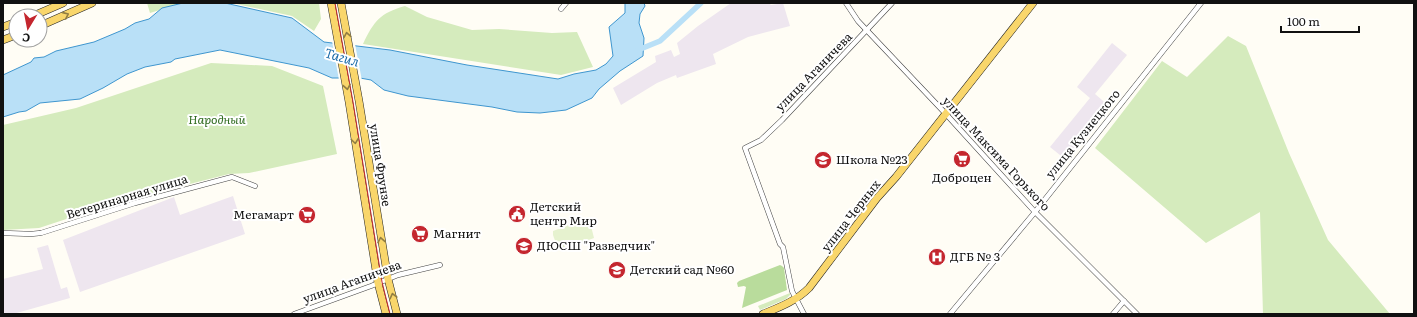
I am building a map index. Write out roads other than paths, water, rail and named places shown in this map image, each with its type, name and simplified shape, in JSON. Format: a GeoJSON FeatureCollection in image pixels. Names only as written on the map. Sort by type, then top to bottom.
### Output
{"type":"FeatureCollection","features":[{"type":"Feature","properties":{"kind":"main road"},"geometry":{"type":"LineString","coordinates":[[48,9],[62,3]]}},
{"type":"Feature","properties":{"kind":"main road"},"geometry":{"type":"LineString","coordinates":[[48,22],[92,3]]}},
{"type":"Feature","properties":{"kind":"main road","name":"улица Фрунзе"},"geometry":{"type":"LineString","coordinates":[[331,3],[349,102],[378,284],[386,314]]}},
{"type":"Feature","properties":{"kind":"main road","name":"улица Фрунзе"},"geometry":{"type":"LineString","coordinates":[[341,3],[359,101],[388,279],[397,314]]}},
{"type":"Feature","properties":{"kind":"main road","name":"улица Черных"},"geometry":{"type":"LineString","coordinates":[[763,314],[796,299],[809,288],[877,198],[896,177],[1033,3]]}},
{"type":"Feature","properties":{"kind":"street"},"geometry":{"type":"LineString","coordinates":[[561,9],[566,3]]}},
{"type":"Feature","properties":{"kind":"street","name":"улица Максима Горького"},"geometry":{"type":"LineString","coordinates":[[846,3],[867,31],[945,113],[1035,212],[1138,314]]}},
{"type":"Feature","properties":{"kind":"street","name":"улица Аганичева"},"geometry":{"type":"LineString","coordinates":[[796,299],[792,290],[784,247],[780,244],[745,148],[761,140],[867,31],[892,3]]}},
{"type":"Feature","properties":{"kind":"street","name":"улица Кузнецкого"},"geometry":{"type":"LineString","coordinates":[[950,314],[1035,212],[1201,3]]}},
{"type":"Feature","properties":{"kind":"street","name":"Ветеринарная улица"},"geometry":{"type":"LineString","coordinates":[[3,233],[41,233],[135,203],[232,177],[255,186]]}},
{"type":"Feature","properties":{"kind":"street","name":"улица Аганичева"},"geometry":{"type":"LineString","coordinates":[[294,314],[378,284],[398,275],[440,265]]}},
{"type":"Feature","properties":{"kind":"street"},"geometry":{"type":"LineString","coordinates":[[796,299],[804,314]]}},
{"type":"Feature","properties":{"kind":"street"},"geometry":{"type":"LineString","coordinates":[[1113,314],[1124,301]]}},
{"type":"Feature","properties":{"kind":"water","name":"Тагил"},"geometry":{"type":"Polygon","coordinates":[[[183,3],[225,3],[292,18],[324,42],[390,50],[467,65],[558,79],[596,70],[606,64],[613,56],[609,27],[625,13],[625,3],[644,3],[645,6],[640,14],[639,23],[644,38],[643,56],[620,71],[599,89],[592,98],[566,110],[540,113],[517,112],[492,107],[408,96],[384,90],[371,80],[360,78],[332,78],[309,68],[220,50],[145,67],[127,74],[80,99],[40,103],[26,111],[3,117],[3,75],[31,62],[34,58],[44,57],[56,51],[94,42],[125,29],[135,23],[149,19],[162,8],[183,3]]]}},
{"type":"Feature","properties":{"kind":"waterway"},"geometry":{"type":"LineString","coordinates":[[638,50],[660,41],[701,3]]}},
{"type":"Feature","properties":{"kind":"tram line"},"geometry":{"type":"LineString","coordinates":[[335,3],[353,102],[382,282],[390,314]]}},
{"type":"Feature","properties":{"kind":"place","name":"Доброцен"},"geometry":{"type":"Point","coordinates":[962,159]}},
{"type":"Feature","properties":{"kind":"place","name":"Школа №23"},"geometry":{"type":"Point","coordinates":[823,160]}},
{"type":"Feature","properties":{"kind":"place","name":"Детский центр Мир"},"geometry":{"type":"Point","coordinates":[517,214]}},
{"type":"Feature","properties":{"kind":"place","name":"Мегамарт"},"geometry":{"type":"Point","coordinates":[307,215]}},
{"type":"Feature","properties":{"kind":"place","name":"Магнит"},"geometry":{"type":"Point","coordinates":[420,234]}},
{"type":"Feature","properties":{"kind":"place","name":"ДЮСШ \"Разведчик\""},"geometry":{"type":"Point","coordinates":[524,246]}},
{"type":"Feature","properties":{"kind":"place","name":"ДГБ № 3"},"geometry":{"type":"Point","coordinates":[937,257]}},
{"type":"Feature","properties":{"kind":"place","name":"Детский сад №60"},"geometry":{"type":"Point","coordinates":[617,270]}},
{"type":"Feature","properties":{"kind":"park label","name":"Народный"},"geometry":{"type":"Point","coordinates":[217,120]}}]}
